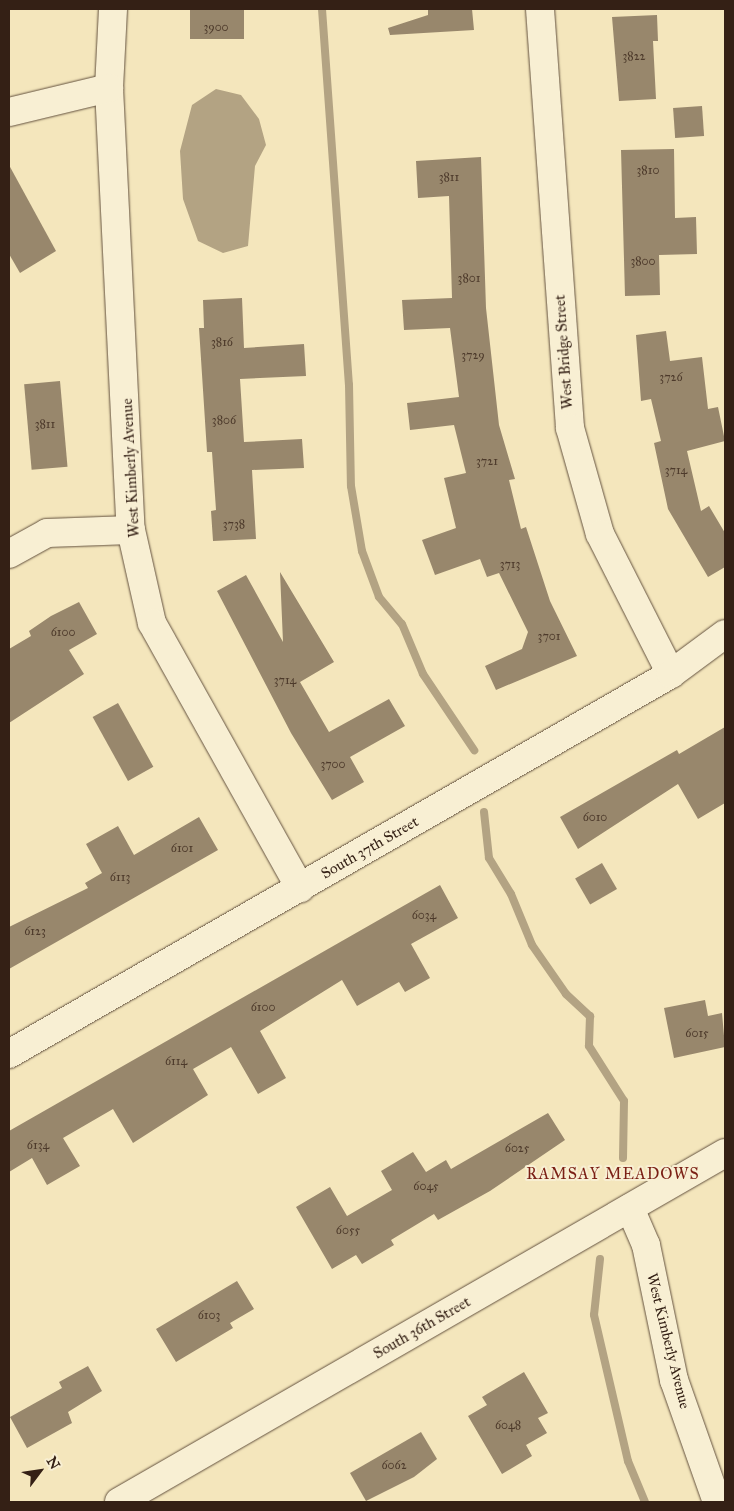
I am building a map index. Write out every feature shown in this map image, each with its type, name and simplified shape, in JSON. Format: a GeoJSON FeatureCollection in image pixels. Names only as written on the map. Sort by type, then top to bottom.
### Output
{"type":"FeatureCollection","features":[{"type":"Feature","properties":{"kind":"street","name":"West Kimberly Avenue"},"geometry":{"type":"LineString","coordinates":[[113,9],[109,88],[131,530],[152,623],[300,888]]}},
{"type":"Feature","properties":{"kind":"street","name":"West Bridge Street"},"geometry":{"type":"LineString","coordinates":[[540,9],[570,428],[600,534],[671,674]]}},
{"type":"Feature","properties":{"kind":"street"},"geometry":{"type":"LineString","coordinates":[[9,112],[109,88]]}},
{"type":"Feature","properties":{"kind":"street"},"geometry":{"type":"LineString","coordinates":[[9,554],[47,533],[131,530]]}},
{"type":"Feature","properties":{"kind":"street","name":"South 37th Street"},"geometry":{"type":"LineString","coordinates":[[9,1054],[671,674],[725,634]]}},
{"type":"Feature","properties":{"kind":"street","name":"South 36th Street"},"geometry":{"type":"LineString","coordinates":[[119,1502],[725,1153]]}},
{"type":"Feature","properties":{"kind":"street","name":"West Kimberly Avenue"},"geometry":{"type":"LineString","coordinates":[[630,1208],[646,1245],[674,1380],[717,1502]]}},
{"type":"Feature","properties":{"kind":"shaded area"},"geometry":{"type":"Polygon","coordinates":[[[216,89],[241,95],[259,119],[266,145],[255,166],[248,246],[223,253],[198,241],[183,199],[180,151],[192,105],[216,89]]]}},
{"type":"Feature","properties":{"kind":"building"},"geometry":{"type":"Polygon","coordinates":[[[190,9],[244,9],[244,39],[190,39],[190,9]]]}},
{"type":"Feature","properties":{"kind":"building"},"geometry":{"type":"Polygon","coordinates":[[[428,9],[472,9],[474,30],[390,35],[388,28],[428,15],[428,9]]]}},
{"type":"Feature","properties":{"kind":"building"},"geometry":{"type":"Polygon","coordinates":[[[657,15],[658,41],[653,41],[656,99],[619,101],[612,17],[657,15]]]}},
{"type":"Feature","properties":{"kind":"building"},"geometry":{"type":"Polygon","coordinates":[[[702,106],[704,136],[675,138],[673,108],[702,106]]]}},
{"type":"Feature","properties":{"kind":"building"},"geometry":{"type":"Polygon","coordinates":[[[674,149],[675,218],[696,217],[697,254],[659,255],[660,295],[625,296],[621,150],[674,149]]]}},
{"type":"Feature","properties":{"kind":"building"},"geometry":{"type":"Polygon","coordinates":[[[481,157],[486,308],[499,425],[515,479],[509,480],[521,529],[526,527],[550,601],[577,656],[496,690],[485,666],[522,649],[528,632],[499,573],[487,577],[480,559],[435,575],[422,540],[456,528],[444,478],[466,473],[454,425],[410,430],[407,403],[459,397],[450,328],[404,330],[402,300],[452,298],[449,196],[418,198],[416,161],[481,157]]]}},
{"type":"Feature","properties":{"kind":"building"},"geometry":{"type":"Polygon","coordinates":[[[9,165],[56,251],[20,273],[9,254],[9,165]]]}},
{"type":"Feature","properties":{"kind":"building"},"geometry":{"type":"Polygon","coordinates":[[[242,298],[244,348],[304,344],[306,376],[240,379],[244,442],[302,439],[304,468],[252,470],[256,539],[213,541],[211,511],[216,510],[212,452],[207,452],[199,328],[204,328],[203,300],[242,298]]]}},
{"type":"Feature","properties":{"kind":"building"},"geometry":{"type":"Polygon","coordinates":[[[666,331],[670,361],[702,357],[708,409],[718,407],[725,441],[687,451],[701,511],[709,506],[725,533],[725,567],[708,577],[668,509],[654,443],[661,441],[651,399],[641,401],[636,335],[666,331]]]}},
{"type":"Feature","properties":{"kind":"building"},"geometry":{"type":"Polygon","coordinates":[[[60,381],[67,467],[32,470],[24,384],[60,381]]]}},
{"type":"Feature","properties":{"kind":"building"},"geometry":{"type":"Polygon","coordinates":[[[280,572],[334,662],[300,682],[329,732],[389,699],[405,726],[350,757],[364,782],[332,800],[291,733],[217,591],[246,575],[283,642],[280,572]]]}},
{"type":"Feature","properties":{"kind":"building"},"geometry":{"type":"Polygon","coordinates":[[[79,602],[97,634],[69,650],[84,674],[9,723],[9,649],[31,636],[29,631],[51,616],[79,602]]]}},
{"type":"Feature","properties":{"kind":"building"},"geometry":{"type":"Polygon","coordinates":[[[118,703],[153,767],[128,781],[93,717],[118,703]]]}},
{"type":"Feature","properties":{"kind":"building"},"geometry":{"type":"Polygon","coordinates":[[[725,727],[725,803],[698,819],[678,784],[578,849],[560,817],[677,750],[679,754],[725,727]]]}},
{"type":"Feature","properties":{"kind":"building"},"geometry":{"type":"Polygon","coordinates":[[[199,817],[218,850],[9,969],[9,927],[88,888],[85,883],[102,873],[86,844],[118,826],[134,855],[199,817]]]}},
{"type":"Feature","properties":{"kind":"building"},"geometry":{"type":"Polygon","coordinates":[[[602,863],[617,889],[590,904],[575,878],[602,863]]]}},
{"type":"Feature","properties":{"kind":"building"},"geometry":{"type":"Polygon","coordinates":[[[440,885],[458,918],[411,944],[430,978],[405,992],[399,982],[357,1006],[342,980],[260,1031],[286,1078],[258,1094],[231,1047],[193,1069],[208,1095],[133,1143],[113,1109],[63,1138],[80,1166],[47,1185],[32,1158],[9,1172],[9,1131],[440,885]]]}},
{"type":"Feature","properties":{"kind":"building"},"geometry":{"type":"Polygon","coordinates":[[[705,1000],[708,1016],[722,1013],[725,1047],[674,1058],[664,1008],[705,1000]]]}},
{"type":"Feature","properties":{"kind":"building"},"geometry":{"type":"Polygon","coordinates":[[[548,1113],[565,1140],[490,1191],[438,1220],[434,1214],[391,1240],[394,1245],[362,1264],[356,1255],[332,1269],[296,1207],[330,1187],[347,1216],[392,1190],[381,1171],[413,1152],[426,1172],[446,1160],[451,1169],[548,1113]]]}},
{"type":"Feature","properties":{"kind":"building"},"geometry":{"type":"Polygon","coordinates":[[[237,1281],[254,1309],[230,1323],[233,1328],[176,1362],[156,1329],[237,1281]]]}},
{"type":"Feature","properties":{"kind":"building"},"geometry":{"type":"Polygon","coordinates":[[[88,1366],[102,1391],[68,1412],[72,1423],[27,1448],[10,1417],[62,1388],[59,1382],[88,1366]]]}},
{"type":"Feature","properties":{"kind":"building"},"geometry":{"type":"Polygon","coordinates":[[[524,1372],[548,1413],[538,1418],[547,1433],[526,1445],[532,1456],[502,1474],[468,1416],[487,1405],[482,1397],[524,1372]]]}},
{"type":"Feature","properties":{"kind":"building"},"geometry":{"type":"Polygon","coordinates":[[[421,1432],[437,1459],[414,1477],[366,1501],[350,1473],[421,1432]]]}},
{"type":"Feature","properties":{"kind":"waterway"},"geometry":{"type":"LineString","coordinates":[[322,9],[349,385],[351,486],[362,551],[379,597],[402,624],[423,674],[474,750]]}},
{"type":"Feature","properties":{"kind":"waterway"},"geometry":{"type":"LineString","coordinates":[[484,812],[489,858],[511,894],[532,945],[566,994],[590,1016],[589,1046],[624,1101],[623,1158]]}},
{"type":"Feature","properties":{"kind":"waterway"},"geometry":{"type":"LineString","coordinates":[[600,1259],[594,1315],[628,1461],[645,1502]]}},
{"type":"Feature","properties":{"kind":"district","name":"RAMSAY MEADOWS"},"geometry":{"type":"Point","coordinates":[613,1174]}}]}
